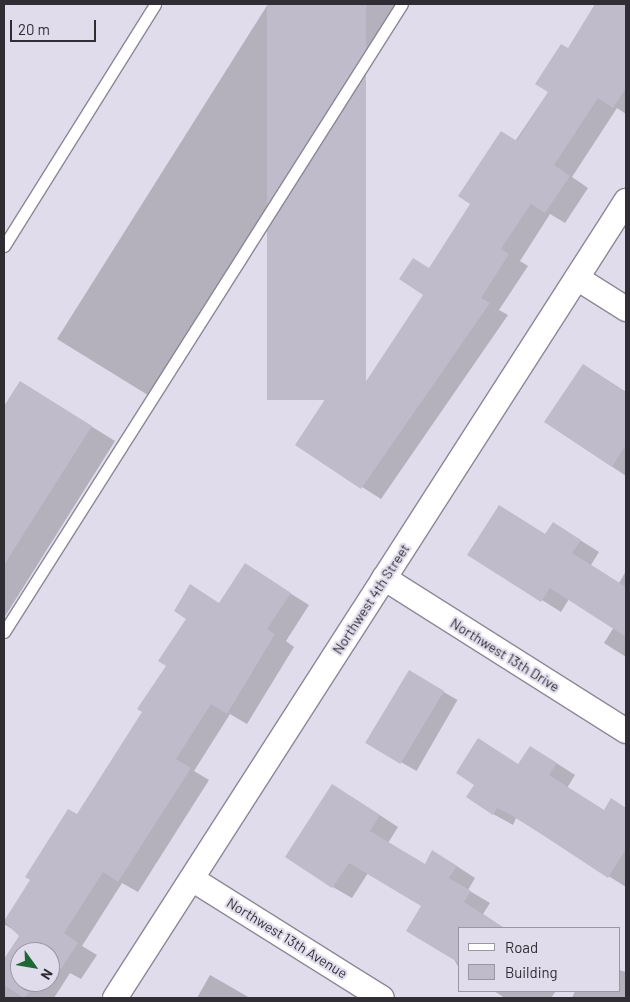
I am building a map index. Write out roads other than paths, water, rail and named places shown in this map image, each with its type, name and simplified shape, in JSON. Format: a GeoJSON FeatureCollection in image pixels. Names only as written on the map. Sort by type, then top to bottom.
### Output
{"type":"FeatureCollection","features":[{"type":"Feature","properties":{"kind":"street","name":"Northwest 4th Street"},"geometry":{"type":"LineString","coordinates":[[115,998],[626,201]]}},
{"type":"Feature","properties":{"kind":"street"},"geometry":{"type":"LineString","coordinates":[[577,278],[626,309]]}},
{"type":"Feature","properties":{"kind":"street","name":"Northwest 13th Drive"},"geometry":{"type":"LineString","coordinates":[[384,578],[626,731]]}},
{"type":"Feature","properties":{"kind":"street","name":"Northwest 13th Avenue"},"geometry":{"type":"LineString","coordinates":[[192,879],[382,998]]}},
{"type":"Feature","properties":{"kind":"lane"},"geometry":{"type":"LineString","coordinates":[[4,246],[155,4]]}},
{"type":"Feature","properties":{"kind":"lane"},"geometry":{"type":"LineString","coordinates":[[4,632],[402,4]]}}]}
